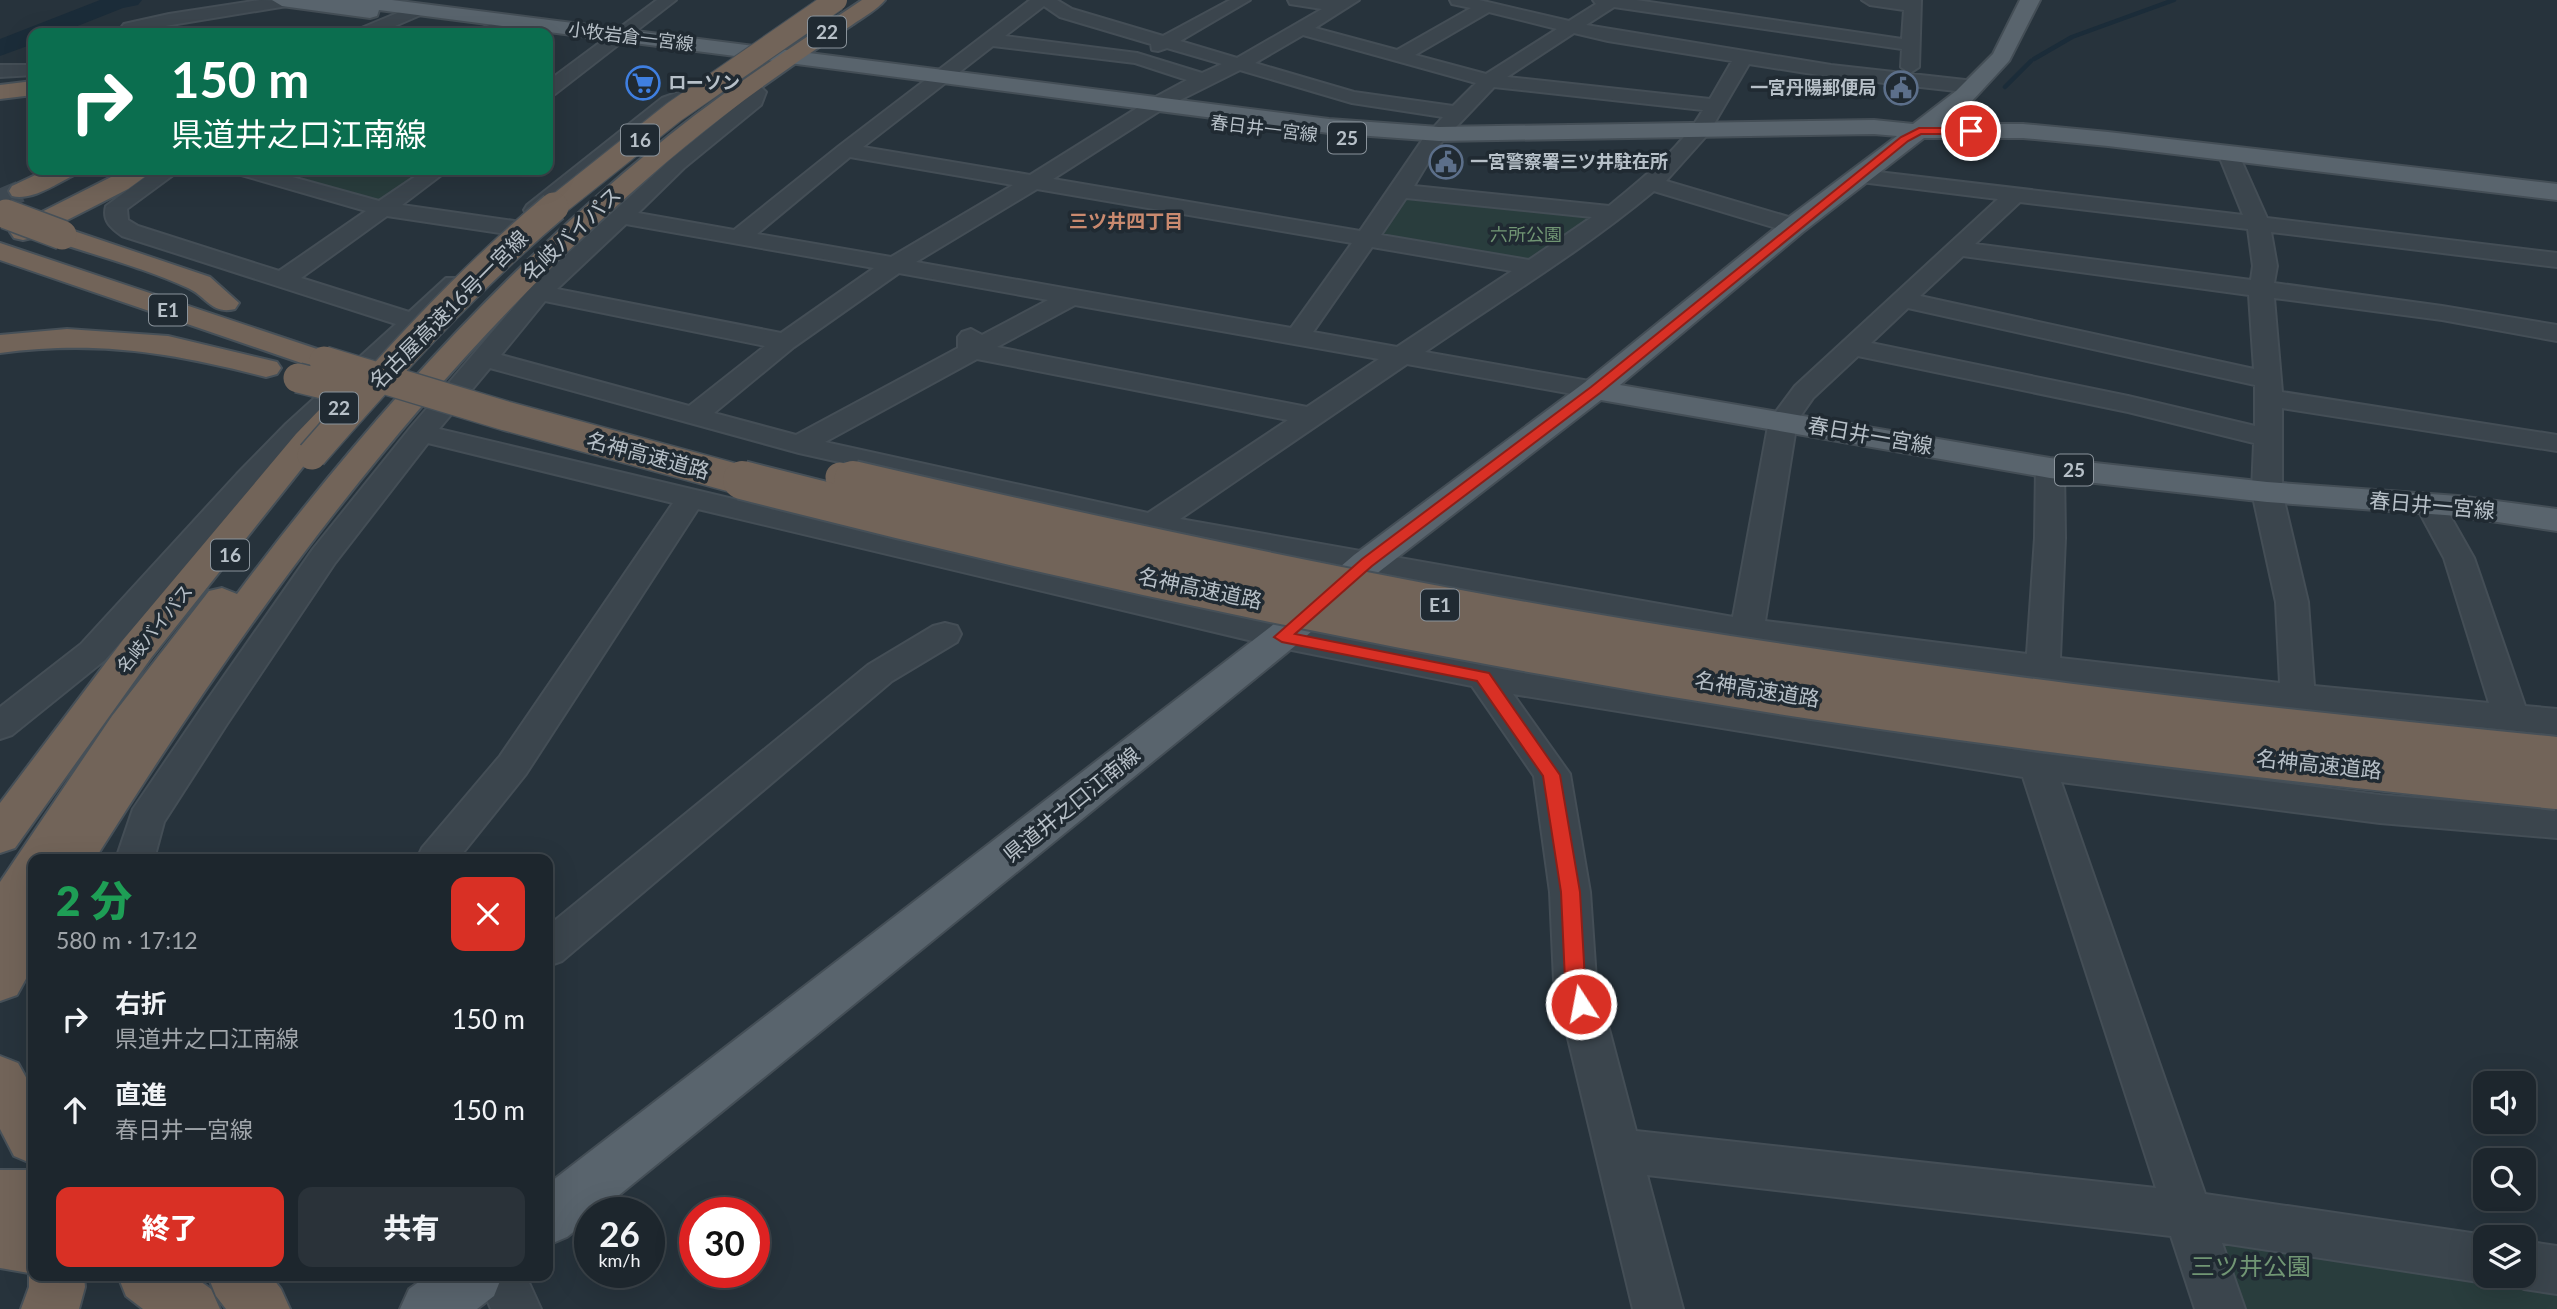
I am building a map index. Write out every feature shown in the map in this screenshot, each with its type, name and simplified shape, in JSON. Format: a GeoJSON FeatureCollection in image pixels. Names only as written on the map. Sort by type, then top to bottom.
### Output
{"type":"FeatureCollection","features":[{"type":"Feature","properties":{"kind":"highway","name":"名岐バイパス"},"geometry":{"type":"LineString","coordinates":[[75,854],[121,781],[284,554],[371,445],[447,357],[517,285],[664,151],[747,66],[834,0]]}},
{"type":"Feature","properties":{"kind":"highway","name":"名古屋高速16号一宮線"},"geometry":{"type":"LineString","coordinates":[[0,854],[43,788],[146,653],[353,408],[458,296],[521,236],[654,129],[731,69],[834,0]]}},
{"type":"Feature","properties":{"kind":"highway","name":"名古屋高速16号一宮線"},"geometry":{"type":"LineString","coordinates":[[41,854],[83,789],[180,651],[344,453],[480,300],[534,247],[613,180],[751,71],[854,0]]}},
{"type":"Feature","properties":{"kind":"highway","name":"名岐バイパス"},"geometry":{"type":"LineString","coordinates":[[0,836],[137,649],[307,441],[406,338],[490,257],[696,92],[747,66],[785,61],[875,0]]}},
{"type":"Feature","properties":{"kind":"highway"},"geometry":{"type":"LineString","coordinates":[[0,82],[28,80]]}},
{"type":"Feature","properties":{"kind":"highway"},"geometry":{"type":"LineString","coordinates":[[0,92],[28,89]]}},
{"type":"Feature","properties":{"kind":"highway"},"geometry":{"type":"LineString","coordinates":[[21,191],[55,175]]}},
{"type":"Feature","properties":{"kind":"highway"},"geometry":{"type":"LineString","coordinates":[[3,233],[116,175]]}},
{"type":"Feature","properties":{"kind":"highway"},"geometry":{"type":"LineString","coordinates":[[3,233],[85,202],[133,175]]}},
{"type":"Feature","properties":{"kind":"highway","name":"名神高速道路"},"geometry":{"type":"LineString","coordinates":[[3,233],[55,238],[225,303],[322,360],[479,385],[711,447],[974,509],[1376,594],[1782,663],[2041,700],[2303,732],[2557,756]]}},
{"type":"Feature","properties":{"kind":"highway","name":"名神高速道路"},"geometry":{"type":"LineString","coordinates":[[3,233],[322,360],[685,480],[1455,640],[1806,699],[2049,734],[2557,790]]}},
{"type":"Feature","properties":{"kind":"highway"},"geometry":{"type":"LineString","coordinates":[[0,344],[76,337],[322,360]]}},
{"type":"Feature","properties":{"kind":"highway"},"geometry":{"type":"LineString","coordinates":[[0,822],[49,751],[137,649]]}},
{"type":"Feature","properties":{"kind":"highway"},"geometry":{"type":"LineString","coordinates":[[0,921],[28,876]]}},
{"type":"Feature","properties":{"kind":"highway"},"geometry":{"type":"LineString","coordinates":[[0,981],[28,933]]}},
{"type":"Feature","properties":{"kind":"highway"},"geometry":{"type":"LineString","coordinates":[[0,1079],[28,1130]]}},
{"type":"Feature","properties":{"kind":"highway"},"geometry":{"type":"LineString","coordinates":[[0,1195],[28,1195]]}},
{"type":"Feature","properties":{"kind":"highway"},"geometry":{"type":"LineString","coordinates":[[0,1241],[28,1245]]}},
{"type":"Feature","properties":{"kind":"highway"},"geometry":{"type":"LineString","coordinates":[[50,1309],[57,1281]]}},
{"type":"Feature","properties":{"kind":"highway"},"geometry":{"type":"LineString","coordinates":[[153,1281],[191,1309]]}},
{"type":"Feature","properties":{"kind":"highway"},"geometry":{"type":"LineString","coordinates":[[240,1281],[261,1309]]}},
{"type":"Feature","properties":{"kind":"main road","name":"小牧岩倉一宮線"},"geometry":{"type":"LineString","coordinates":[[284,0],[411,13]]}},
{"type":"Feature","properties":{"kind":"main road","name":"小牧岩倉一宮線"},"geometry":{"type":"LineString","coordinates":[[346,0],[497,28]]}},
{"type":"Feature","properties":{"kind":"main road"},"geometry":{"type":"LineString","coordinates":[[1595,390],[1794,226],[1974,87],[2002,57],[2030,0]]}},
{"type":"Feature","properties":{"kind":"main road","name":"小牧岩倉一宮線"},"geometry":{"type":"LineString","coordinates":[[553,33],[615,39],[747,66]]}},
{"type":"Feature","properties":{"kind":"main road","name":"小牧岩倉一宮線"},"geometry":{"type":"LineString","coordinates":[[553,35],[615,39]]}},
{"type":"Feature","properties":{"kind":"main road","name":"春日井一宮線"},"geometry":{"type":"LineString","coordinates":[[785,61],[1150,109],[1324,136],[1876,136],[1919,131],[2023,131],[2557,192]]}},
{"type":"Feature","properties":{"kind":"main road","name":"春日井一宮線"},"geometry":{"type":"LineString","coordinates":[[1595,390],[2050,468],[2267,492],[2430,504],[2557,520]]}},
{"type":"Feature","properties":{"kind":"main road","name":"県道井之口江南線"},"geometry":{"type":"LineString","coordinates":[[553,1215],[1282,637],[1367,563],[1595,390]]}},
{"type":"Feature","properties":{"kind":"main road"},"geometry":{"type":"LineString","coordinates":[[429,1309],[467,1281]]}},
{"type":"Feature","properties":{"kind":"street"},"geometry":{"type":"LineString","coordinates":[[130,28],[284,0]]}},
{"type":"Feature","properties":{"kind":"street"},"geometry":{"type":"LineString","coordinates":[[553,86],[668,0]]}},
{"type":"Feature","properties":{"kind":"street"},"geometry":{"type":"LineString","coordinates":[[740,236],[846,149],[1044,0],[1066,13],[1352,97],[1457,113]]}},
{"type":"Feature","properties":{"kind":"street"},"geometry":{"type":"LineString","coordinates":[[1137,58],[1242,0]]}},
{"type":"Feature","properties":{"kind":"street"},"geometry":{"type":"LineString","coordinates":[[1296,0],[1344,4]]}},
{"type":"Feature","properties":{"kind":"street"},"geometry":{"type":"LineString","coordinates":[[1458,0],[1572,28],[1743,58],[1974,87]]}},
{"type":"Feature","properties":{"kind":"street"},"geometry":{"type":"LineString","coordinates":[[1712,16],[1721,0]]}},
{"type":"Feature","properties":{"kind":"street"},"geometry":{"type":"LineString","coordinates":[[1870,0],[1913,3],[1910,78]]}},
{"type":"Feature","properties":{"kind":"street"},"geometry":{"type":"LineString","coordinates":[[1298,336],[1435,138],[1457,113],[1489,81],[1572,28],[1606,1],[1910,45]]}},
{"type":"Feature","properties":{"kind":"street"},"geometry":{"type":"LineString","coordinates":[[695,415],[785,342],[896,264],[1150,109],[1203,79],[1241,63],[1344,4]]}},
{"type":"Feature","properties":{"kind":"street"},"geometry":{"type":"LineString","coordinates":[[1087,19],[1106,6]]}},
{"type":"Feature","properties":{"kind":"street"},"geometry":{"type":"LineString","coordinates":[[1398,57],[1486,7]]}},
{"type":"Feature","properties":{"kind":"street"},"geometry":{"type":"LineString","coordinates":[[376,28],[411,13]]}},
{"type":"Feature","properties":{"kind":"street"},"geometry":{"type":"LineString","coordinates":[[1301,29],[1489,81],[1715,105]]}},
{"type":"Feature","properties":{"kind":"street"},"geometry":{"type":"LineString","coordinates":[[990,40],[1137,58],[1203,79]]}},
{"type":"Feature","properties":{"kind":"street"},"geometry":{"type":"LineString","coordinates":[[1153,523],[1314,418],[1614,213],[1650,183],[1696,135],[1743,58]]}},
{"type":"Feature","properties":{"kind":"street"},"geometry":{"type":"LineString","coordinates":[[136,854],[146,819],[324,555],[421,433],[539,293],[677,164],[754,101],[756,92],[747,66]]}},
{"type":"Feature","properties":{"kind":"street"},"geometry":{"type":"LineString","coordinates":[[0,71],[28,70]]}},
{"type":"Feature","properties":{"kind":"street"},"geometry":{"type":"LineString","coordinates":[[0,726],[93,652],[255,472],[412,321],[514,228],[669,102],[696,92]]}},
{"type":"Feature","properties":{"kind":"street"},"geometry":{"type":"LineString","coordinates":[[846,149],[1535,268]]}},
{"type":"Feature","properties":{"kind":"street"},"geometry":{"type":"LineString","coordinates":[[2228,153],[2258,224],[2265,266],[2261,289],[2269,389],[2267,492],[2292,602],[2298,697]]}},
{"type":"Feature","properties":{"kind":"street"},"geometry":{"type":"LineString","coordinates":[[162,175],[117,205],[115,214],[118,223],[130,231],[285,278],[412,321]]}},
{"type":"Feature","properties":{"kind":"street"},"geometry":{"type":"LineString","coordinates":[[263,175],[383,209],[514,228]]}},
{"type":"Feature","properties":{"kind":"street"},"geometry":{"type":"LineString","coordinates":[[284,181],[296,175]]}},
{"type":"Feature","properties":{"kind":"street"},"geometry":{"type":"LineString","coordinates":[[285,278],[431,175]]}},
{"type":"Feature","properties":{"kind":"street"},"geometry":{"type":"LineString","coordinates":[[1861,176],[2557,260]]}},
{"type":"Feature","properties":{"kind":"street"},"geometry":{"type":"LineString","coordinates":[[1650,183],[1794,226]]}},
{"type":"Feature","properties":{"kind":"street"},"geometry":{"type":"LineString","coordinates":[[1400,191],[1614,213]]}},
{"type":"Feature","properties":{"kind":"street"},"geometry":{"type":"LineString","coordinates":[[1746,630],[1783,421],[1804,392],[2015,195]]}},
{"type":"Feature","properties":{"kind":"street"},"geometry":{"type":"LineString","coordinates":[[619,216],[1595,390]]}},
{"type":"Feature","properties":{"kind":"street"},"geometry":{"type":"LineString","coordinates":[[1959,249],[2442,313],[2557,333]]}},
{"type":"Feature","properties":{"kind":"street"},"geometry":{"type":"LineString","coordinates":[[539,293],[785,342]]}},
{"type":"Feature","properties":{"kind":"street"},"geometry":{"type":"LineString","coordinates":[[799,445],[971,343],[1073,296]]}},
{"type":"Feature","properties":{"kind":"street"},"geometry":{"type":"LineString","coordinates":[[1903,300],[2269,389],[2557,443]]}},
{"type":"Feature","properties":{"kind":"street"},"geometry":{"type":"LineString","coordinates":[[971,343],[1314,418]]}},
{"type":"Feature","properties":{"kind":"street"},"geometry":{"type":"LineString","coordinates":[[1853,348],[2128,404],[2270,438]]}},
{"type":"Feature","properties":{"kind":"street"},"geometry":{"type":"LineString","coordinates":[[483,358],[799,445],[1153,523],[1746,630],[2042,668],[2298,697],[2557,722]]}},
{"type":"Feature","properties":{"kind":"street"},"geometry":{"type":"LineString","coordinates":[[421,433],[503,453],[685,480],[1066,588],[1282,637],[1483,677],[2037,766],[2380,809],[2557,824]]}},
{"type":"Feature","properties":{"kind":"street"},"geometry":{"type":"LineString","coordinates":[[399,462],[448,455],[503,453]]}},
{"type":"Feature","properties":{"kind":"street"},"geometry":{"type":"LineString","coordinates":[[2042,668],[2050,538],[2050,468]]}},
{"type":"Feature","properties":{"kind":"street"},"geometry":{"type":"LineString","coordinates":[[440,854],[513,765],[685,480]]}},
{"type":"Feature","properties":{"kind":"street"},"geometry":{"type":"LineString","coordinates":[[2430,504],[2459,558],[2486,632],[2511,718]]}},
{"type":"Feature","properties":{"kind":"street"},"geometry":{"type":"LineString","coordinates":[[553,945],[880,673],[945,634]]}},
{"type":"Feature","properties":{"kind":"street"},"geometry":{"type":"LineString","coordinates":[[1483,677],[1552,775],[1570,892],[1575,980],[1658,1309]]}},
{"type":"Feature","properties":{"kind":"street"},"geometry":{"type":"LineString","coordinates":[[2037,766],[2220,1309]]}},
{"type":"Feature","properties":{"kind":"street"},"geometry":{"type":"LineString","coordinates":[[1618,1150],[2189,1215],[2473,1257]]}},
{"type":"Feature","properties":{"kind":"street"},"geometry":{"type":"LineString","coordinates":[[2536,1267],[2557,1270]]}},
{"type":"Feature","properties":{"kind":"street"},"geometry":{"type":"LineString","coordinates":[[503,1281],[516,1309]]}},
{"type":"Feature","properties":{"kind":"green space"},"geometry":{"type":"Polygon","coordinates":[[[306,175],[422,175],[381,202],[296,180],[306,175]]]}},
{"type":"Feature","properties":{"kind":"green space","name":"六所公園"},"geometry":{"type":"Polygon","coordinates":[[[1406,198],[1599,216],[1531,260],[1379,235],[1406,198]]]}},
{"type":"Feature","properties":{"kind":"green space","name":"三ツ井公園"},"geometry":{"type":"Polygon","coordinates":[[[2188,1215],[2473,1274],[2473,1288],[2536,1288],[2536,1267],[2557,1270],[2557,1309],[2220,1309],[2188,1215]]]}},
{"type":"Feature","properties":{"kind":"waterway"},"geometry":{"type":"LineString","coordinates":[[52,28],[119,1],[130,0]]}},
{"type":"Feature","properties":{"kind":"waterway"},"geometry":{"type":"LineString","coordinates":[[2034,59],[2072,37],[2174,0]]}},
{"type":"Feature","properties":{"kind":"waterway"},"geometry":{"type":"LineString","coordinates":[[0,48],[28,37]]}},
{"type":"Feature","properties":{"kind":"waterway"},"geometry":{"type":"LineString","coordinates":[[2005,87],[2031,61]]}},
{"type":"Feature","properties":{"kind":"tunnel"},"geometry":{"type":"LineString","coordinates":[[0,200],[21,191]]}},
{"type":"Feature","properties":{"kind":"place","name":"ローソン"},"geometry":{"type":"Point","coordinates":[643,83]}},
{"type":"Feature","properties":{"kind":"place","name":"一宮丹陽郵便局"},"geometry":{"type":"Point","coordinates":[1901,88]}},
{"type":"Feature","properties":{"kind":"place","name":"一宮警察署三ツ井駐在所"},"geometry":{"type":"Point","coordinates":[1446,162]}},
{"type":"Feature","properties":{"kind":"district","name":"三ツ井四丁目"},"geometry":{"type":"Point","coordinates":[1126,221]}},
{"type":"Feature","properties":{"kind":"route"},"geometry":{"type":"LineString","coordinates":[[1581,1004],[1575,980],[1570,892],[1552,775],[1483,677],[1282,637],[1367,563],[1595,390],[1794,226],[1905,139],[1919,131],[1971,131]]}}]}
